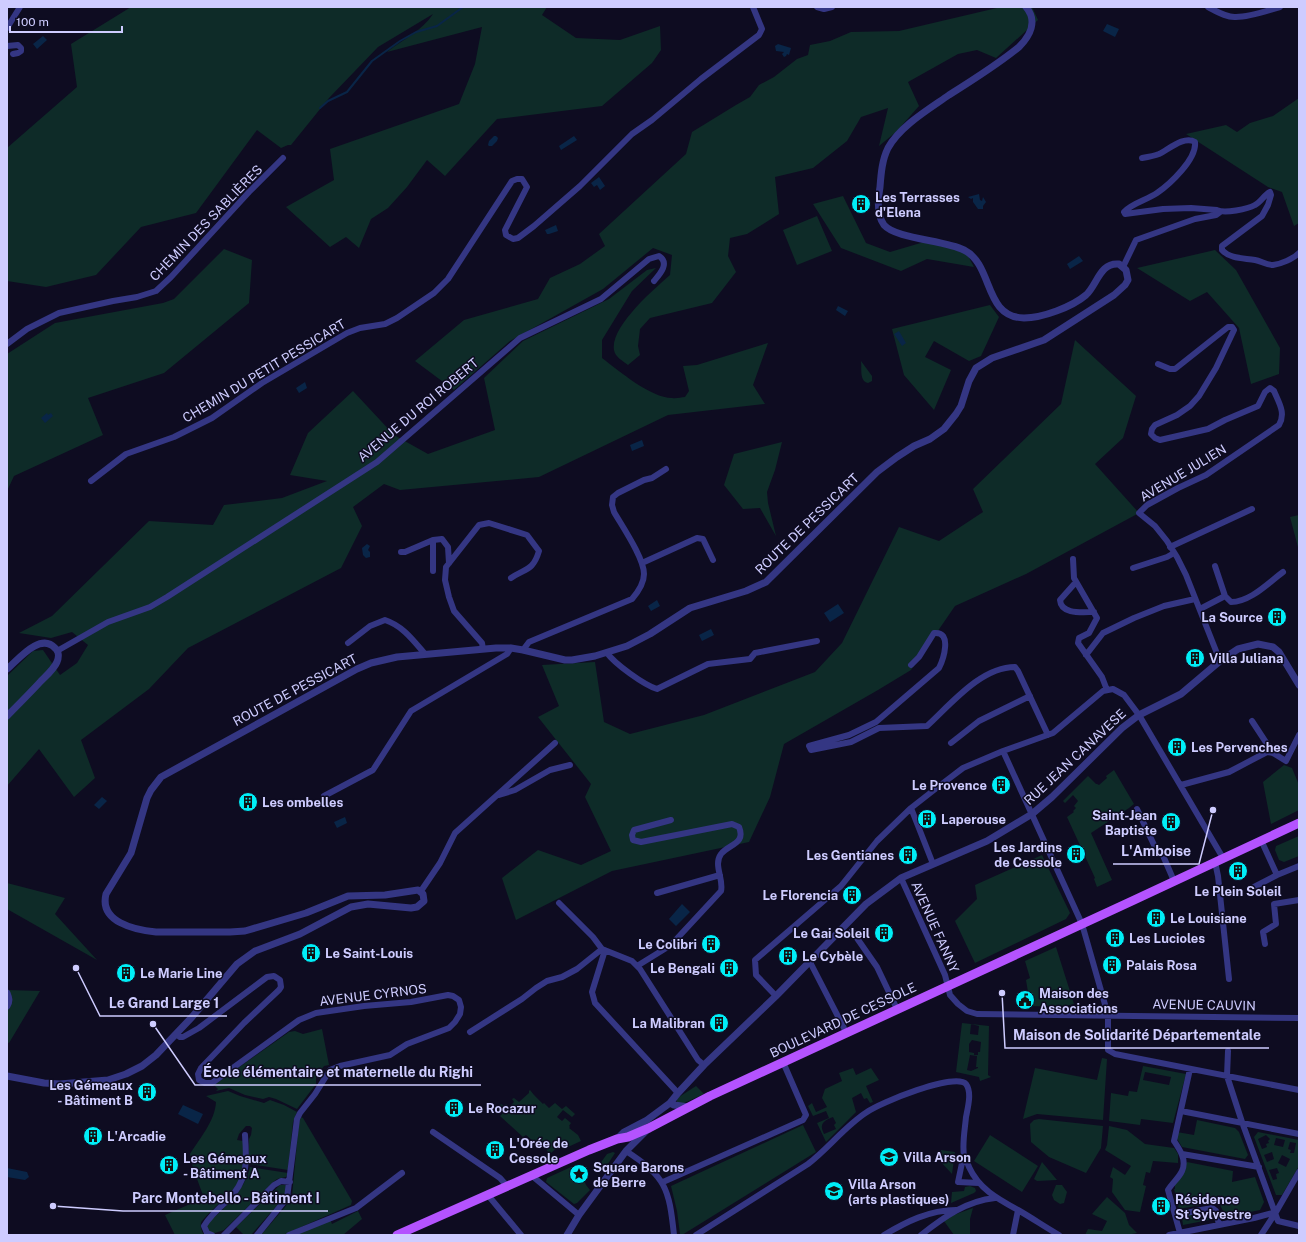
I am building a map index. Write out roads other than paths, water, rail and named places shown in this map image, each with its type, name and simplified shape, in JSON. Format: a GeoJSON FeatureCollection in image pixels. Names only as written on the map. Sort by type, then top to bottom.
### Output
{"type":"FeatureCollection","features":[{"type":"Feature","properties":{"kind":"main road","name":"BOULEVARD DE CESSOLE"},"geometry":{"type":"LineString","coordinates":[[401,1234],[531,1175],[649,1128],[710,1096],[1299,822]]}},
{"type":"Feature","properties":{"kind":"street"},"geometry":{"type":"LineString","coordinates":[[7,28],[20,7]]}},
{"type":"Feature","properties":{"kind":"street","name":"CHEMIN DU PETIT PESSICART"},"geometry":{"type":"LineString","coordinates":[[91,481],[126,454],[174,437],[212,418],[262,383],[347,333],[360,328],[385,324],[397,318],[434,293],[448,279],[512,181],[522,179],[527,187],[505,230],[506,235],[509,238],[518,238],[580,186],[632,134],[652,120],[759,35],[762,29],[753,7]]}},
{"type":"Feature","properties":{"kind":"street"},"geometry":{"type":"LineString","coordinates":[[817,7],[824,9],[832,7]]}},
{"type":"Feature","properties":{"kind":"street"},"geometry":{"type":"LineString","coordinates":[[1026,7],[1032,18],[1032,26],[1026,40],[1019,47],[926,111],[894,140],[885,157],[878,201],[884,225],[897,233],[958,247],[972,255],[982,269],[993,297],[1002,310],[1008,314],[1022,318],[1030,318],[1046,314],[1071,305],[1079,300],[1092,289],[1105,267],[1114,264],[1123,266],[1136,240],[1195,219],[1216,215],[1220,212],[1243,209],[1256,205],[1270,192],[1272,195],[1262,216],[1222,246],[1222,250],[1233,257],[1257,260],[1268,265],[1279,263],[1296,256],[1299,253]]}},
{"type":"Feature","properties":{"kind":"street"},"geometry":{"type":"LineString","coordinates":[[1208,7],[1235,18],[1280,7]]}},
{"type":"Feature","properties":{"kind":"street"},"geometry":{"type":"LineString","coordinates":[[7,46],[18,45],[21,48],[18,53],[13,54]]}},
{"type":"Feature","properties":{"kind":"street"},"geometry":{"type":"LineString","coordinates":[[1142,158],[1157,155],[1182,141],[1189,140],[1195,142],[1193,152],[1188,161],[1173,180],[1156,194],[1128,208],[1124,212],[1125,214],[1163,209],[1191,208],[1217,210],[1220,212]]}},
{"type":"Feature","properties":{"kind":"street","name":"CHEMIN DES SABLIÈRES"},"geometry":{"type":"LineString","coordinates":[[7,344],[26,329],[59,313],[137,297],[156,291],[283,158]]}},
{"type":"Feature","properties":{"kind":"street","name":"AVENUE DU ROI ROBERT"},"geometry":{"type":"LineString","coordinates":[[57,650],[108,622],[150,607],[377,462],[520,338],[602,299],[649,259],[659,256],[662,259],[664,268],[654,281]]}},
{"type":"Feature","properties":{"kind":"street","name":"ROUTE DE PESSICART"},"geometry":{"type":"LineString","coordinates":[[421,891],[414,890],[385,895],[348,896],[306,913],[259,928],[230,932],[148,932],[120,923],[114,919],[109,914],[104,900],[110,887],[131,853],[147,798],[161,777],[357,669],[384,659],[483,649],[511,648],[565,660],[572,660],[627,646],[650,634],[690,608],[746,591],[766,582],[877,472],[914,446],[930,439],[944,429],[961,406],[968,381],[976,368],[992,358],[1044,340],[1114,295],[1125,285],[1128,280],[1126,270],[1123,266]]}},
{"type":"Feature","properties":{"kind":"street","name":"AVENUE JULIEN"},"geometry":{"type":"LineString","coordinates":[[1158,364],[1170,369],[1175,369],[1228,327],[1232,327],[1234,330],[1216,368],[1199,396],[1190,406],[1177,415],[1155,425],[1151,434],[1155,438],[1160,440],[1208,429],[1258,406],[1265,392],[1270,388],[1274,391],[1282,414],[1282,419],[1278,425],[1233,457],[1206,475],[1147,505],[1139,513],[1155,526],[1174,553],[1186,575],[1220,661]]}},
{"type":"Feature","properties":{"kind":"street"},"geometry":{"type":"LineString","coordinates":[[523,650],[529,642],[632,599],[640,588],[644,574],[642,563],[614,512],[612,505],[613,497],[644,480],[652,478],[666,469]]}},
{"type":"Feature","properties":{"kind":"street"},"geometry":{"type":"LineString","coordinates":[[1170,546],[1252,509]]}},
{"type":"Feature","properties":{"kind":"street"},"geometry":{"type":"LineString","coordinates":[[483,649],[482,643],[454,611],[445,580],[446,567],[479,525],[489,523],[527,535],[539,551],[535,563],[523,572],[518,573],[511,578]]}},
{"type":"Feature","properties":{"kind":"street"},"geometry":{"type":"LineString","coordinates":[[642,563],[697,538],[703,539],[713,560]]}},
{"type":"Feature","properties":{"kind":"street"},"geometry":{"type":"LineString","coordinates":[[401,552],[405,552],[433,540],[442,539],[448,547],[449,563]]}},
{"type":"Feature","properties":{"kind":"street"},"geometry":{"type":"LineString","coordinates":[[433,540],[433,571]]}},
{"type":"Feature","properties":{"kind":"street"},"geometry":{"type":"LineString","coordinates":[[1133,568],[1167,557],[1174,553]]}},
{"type":"Feature","properties":{"kind":"street"},"geometry":{"type":"LineString","coordinates":[[1073,559],[1074,578],[1098,618],[1089,633],[1079,638],[1078,642],[1102,677],[1107,690]]}},
{"type":"Feature","properties":{"kind":"street"},"geometry":{"type":"LineString","coordinates":[[1215,566],[1225,596],[1231,602],[1238,602],[1246,599],[1283,572]]}},
{"type":"Feature","properties":{"kind":"street"},"geometry":{"type":"LineString","coordinates":[[1076,582],[1060,600],[1060,604],[1064,609],[1071,612],[1094,612]]}},
{"type":"Feature","properties":{"kind":"street"},"geometry":{"type":"LineString","coordinates":[[1200,609],[1225,596]]}},
{"type":"Feature","properties":{"kind":"street"},"geometry":{"type":"LineString","coordinates":[[1086,655],[1103,633],[1164,606],[1196,599]]}},
{"type":"Feature","properties":{"kind":"street"},"geometry":{"type":"LineString","coordinates":[[348,643],[370,626],[385,620],[394,623],[405,632],[425,654]]}},
{"type":"Feature","properties":{"kind":"street"},"geometry":{"type":"LineString","coordinates":[[911,665],[919,657],[934,633],[938,632],[942,635],[945,640],[946,651],[939,668],[876,722],[849,735],[809,746],[811,750],[851,742],[879,728],[927,726],[974,682],[997,669],[1006,667],[1015,667],[1048,735]]}},
{"type":"Feature","properties":{"kind":"street"},"geometry":{"type":"LineString","coordinates":[[607,652],[618,664],[651,687],[657,689],[708,664],[750,659],[755,653],[817,641]]}},
{"type":"Feature","properties":{"kind":"street"},"geometry":{"type":"LineString","coordinates":[[7,669],[36,644],[50,644],[57,650],[59,656],[50,672],[7,716]]}},
{"type":"Feature","properties":{"kind":"street","name":"RUE JEAN CANAVESE"},"geometry":{"type":"LineString","coordinates":[[621,1138],[624,1132],[647,1120],[670,1103],[704,1065],[776,996],[866,904],[901,878],[987,841],[1032,814],[1052,797],[1122,728],[1139,715],[1180,694],[1220,661],[1238,649],[1258,644],[1273,647],[1279,652],[1299,685]]}},
{"type":"Feature","properties":{"kind":"street"},"geometry":{"type":"LineString","coordinates":[[324,796],[373,770],[411,711],[506,654],[511,648]]}},
{"type":"Feature","properties":{"kind":"street"},"geometry":{"type":"LineString","coordinates":[[776,996],[756,975],[755,960],[841,886],[877,841],[911,808],[963,768],[1002,751],[1053,733],[1103,691],[1113,689],[1124,694],[1139,715],[1181,786],[1219,860],[1218,876],[1229,979]]}},
{"type":"Feature","properties":{"kind":"street"},"geometry":{"type":"LineString","coordinates":[[951,743],[979,721],[1030,696]]}},
{"type":"Feature","properties":{"kind":"street"},"geometry":{"type":"LineString","coordinates":[[1252,721],[1273,753],[1286,762],[1299,735]]}},
{"type":"Feature","properties":{"kind":"street"},"geometry":{"type":"LineString","coordinates":[[7,1076],[44,1083],[60,1084],[93,1082],[114,1078],[142,1066],[176,1034],[236,964],[255,950],[300,934],[351,907],[368,904],[412,908],[417,907],[424,901],[421,891],[440,863],[456,833],[555,743]]}},
{"type":"Feature","properties":{"kind":"street"},"geometry":{"type":"LineString","coordinates":[[1002,751],[1082,924],[1108,1015],[1108,1050],[1116,1054],[1299,1090]]}},
{"type":"Feature","properties":{"kind":"street"},"geometry":{"type":"LineString","coordinates":[[1181,786],[1229,772],[1267,752],[1273,753]]}},
{"type":"Feature","properties":{"kind":"street"},"geometry":{"type":"LineString","coordinates":[[496,796],[515,790],[550,770],[570,765]]}},
{"type":"Feature","properties":{"kind":"street"},"geometry":{"type":"LineString","coordinates":[[911,808],[933,864]]}},
{"type":"Feature","properties":{"kind":"street"},"geometry":{"type":"LineString","coordinates":[[1137,810],[1155,847],[1160,851],[1174,881]]}},
{"type":"Feature","properties":{"kind":"street"},"geometry":{"type":"LineString","coordinates":[[637,966],[671,944],[720,890],[722,885],[717,862],[721,854],[740,839],[741,833],[739,827],[732,824],[641,842],[633,840],[632,835],[634,830],[671,820]]}},
{"type":"Feature","properties":{"kind":"street"},"geometry":{"type":"LineString","coordinates":[[1261,840],[1277,875]]}},
{"type":"Feature","properties":{"kind":"street"},"geometry":{"type":"LineString","coordinates":[[1254,887],[1299,866]]}},
{"type":"Feature","properties":{"kind":"street"},"geometry":{"type":"LineString","coordinates":[[657,894],[720,875]]}},
{"type":"Feature","properties":{"kind":"street","name":"AVENUE FANNY"},"geometry":{"type":"LineString","coordinates":[[901,878],[946,975],[950,995],[967,1011],[977,1014],[1108,1015]]}},
{"type":"Feature","properties":{"kind":"street"},"geometry":{"type":"LineString","coordinates":[[1265,944],[1263,932],[1276,924],[1274,904],[1299,900]]}},
{"type":"Feature","properties":{"kind":"street"},"geometry":{"type":"LineString","coordinates":[[559,903],[593,937],[603,950],[632,961],[640,969],[698,1060],[704,1065]]}},
{"type":"Feature","properties":{"kind":"street"},"geometry":{"type":"LineString","coordinates":[[852,931],[877,967],[897,1009]]}},
{"type":"Feature","properties":{"kind":"street"},"geometry":{"type":"LineString","coordinates":[[470,1032],[522,999],[547,981],[562,977],[577,969],[603,950]]}},
{"type":"Feature","properties":{"kind":"street"},"geometry":{"type":"LineString","coordinates":[[603,950],[592,992],[595,1003],[678,1093]]}},
{"type":"Feature","properties":{"kind":"street"},"geometry":{"type":"LineString","coordinates":[[810,962],[846,1032]]}},
{"type":"Feature","properties":{"kind":"street","name":"AVENUE CYRNOS"},"geometry":{"type":"LineString","coordinates":[[176,1034],[183,1037],[199,1028],[267,977],[274,976],[280,980],[281,987],[279,990],[244,1023],[201,1068],[198,1076],[199,1080],[203,1083],[210,1084],[299,1020],[316,1013],[364,1006],[411,1002],[448,995],[459,1000],[461,1012],[449,1028],[407,1044],[390,1055],[340,1066],[328,1072],[315,1094],[300,1113],[297,1120],[290,1182],[286,1201],[257,1235]]}},
{"type":"Feature","properties":{"kind":"street"},"geometry":{"type":"LineString","coordinates":[[7,993],[9,1003],[7,1006]]}},
{"type":"Feature","properties":{"kind":"street","name":"AVENUE CAUVIN"},"geometry":{"type":"LineString","coordinates":[[1108,1015],[1299,1018]]}},
{"type":"Feature","properties":{"kind":"street"},"geometry":{"type":"LineString","coordinates":[[1228,1051],[1227,1076],[1278,1221],[1299,1226]]}},
{"type":"Feature","properties":{"kind":"street"},"geometry":{"type":"LineString","coordinates":[[663,1182],[803,1120],[806,1115],[783,1062]]}},
{"type":"Feature","properties":{"kind":"street"},"geometry":{"type":"LineString","coordinates":[[1180,1233],[1168,1190],[1182,1170],[1182,1154],[1174,1141],[1190,1069]]}},
{"type":"Feature","properties":{"kind":"street"},"geometry":{"type":"LineString","coordinates":[[696,1235],[808,1164],[820,1155],[867,1111],[907,1093],[948,1081],[954,1080],[966,1084],[969,1100],[964,1141],[964,1157],[958,1182],[979,1183]]}},
{"type":"Feature","properties":{"kind":"street"},"geometry":{"type":"LineString","coordinates":[[670,1103],[690,1107]]}},
{"type":"Feature","properties":{"kind":"street"},"geometry":{"type":"LineString","coordinates":[[1181,1112],[1242,1122],[1299,1134]]}},
{"type":"Feature","properties":{"kind":"street"},"geometry":{"type":"LineString","coordinates":[[567,1235],[579,1215],[626,1151],[649,1128]]}},
{"type":"Feature","properties":{"kind":"street"},"geometry":{"type":"LineString","coordinates":[[433,1132],[500,1178],[507,1186]]}},
{"type":"Feature","properties":{"kind":"street"},"geometry":{"type":"LineString","coordinates":[[212,1235],[207,1233],[204,1226],[206,1222],[237,1190],[244,1176],[246,1165],[245,1135]]}},
{"type":"Feature","properties":{"kind":"street"},"geometry":{"type":"LineString","coordinates":[[621,1138],[626,1151],[645,1163],[663,1182],[669,1196],[674,1235]]}},
{"type":"Feature","properties":{"kind":"street"},"geometry":{"type":"LineString","coordinates":[[1182,1154],[1259,1167]]}},
{"type":"Feature","properties":{"kind":"street"},"geometry":{"type":"LineString","coordinates":[[964,1157],[971,1172],[979,1183],[995,1198],[1018,1210],[1047,1232],[1059,1235]]}},
{"type":"Feature","properties":{"kind":"street"},"geometry":{"type":"LineString","coordinates":[[289,1235],[358,1206],[402,1172]]}},
{"type":"Feature","properties":{"kind":"street"},"geometry":{"type":"LineString","coordinates":[[1261,1235],[1262,1231],[1276,1212],[1299,1172]]}},
{"type":"Feature","properties":{"kind":"street"},"geometry":{"type":"LineString","coordinates":[[531,1175],[579,1215]]}},
{"type":"Feature","properties":{"kind":"street"},"geometry":{"type":"LineString","coordinates":[[224,1235],[274,1185],[281,1181],[290,1182]]}},
{"type":"Feature","properties":{"kind":"street"},"geometry":{"type":"LineString","coordinates":[[487,1194],[521,1235]]}},
{"type":"Feature","properties":{"kind":"street"},"geometry":{"type":"LineString","coordinates":[[921,1235],[956,1210],[981,1199],[995,1198]]}},
{"type":"Feature","properties":{"kind":"street"},"geometry":{"type":"LineString","coordinates":[[1175,1215],[1212,1208],[1216,1211],[1219,1225]]}},
{"type":"Feature","properties":{"kind":"street"},"geometry":{"type":"LineString","coordinates":[[884,1235],[918,1217],[946,1210],[956,1210]]}},
{"type":"Feature","properties":{"kind":"street"},"geometry":{"type":"LineString","coordinates":[[1013,1235],[1018,1210]]}},
{"type":"Feature","properties":{"kind":"street"},"geometry":{"type":"LineString","coordinates":[[1169,1235],[1276,1212]]}},
{"type":"Feature","properties":{"kind":"water"},"geometry":{"type":"Polygon","coordinates":[[[1107,24],[1119,29],[1115,37],[1103,31],[1107,24]]]}},
{"type":"Feature","properties":{"kind":"water"},"geometry":{"type":"Polygon","coordinates":[[[43,36],[47,40],[37,49],[33,44],[43,36]]]}},
{"type":"Feature","properties":{"kind":"water"},"geometry":{"type":"Polygon","coordinates":[[[778,44],[791,48],[789,55],[787,54],[784,57],[782,54],[784,52],[776,51],[775,46],[778,44]]]}},
{"type":"Feature","properties":{"kind":"water"},"geometry":{"type":"Polygon","coordinates":[[[494,136],[498,138],[497,141],[492,146],[489,146],[489,141],[494,136]]]}},
{"type":"Feature","properties":{"kind":"water"},"geometry":{"type":"Polygon","coordinates":[[[574,136],[577,140],[561,150],[559,146],[574,136]]]}},
{"type":"Feature","properties":{"kind":"water"},"geometry":{"type":"Polygon","coordinates":[[[599,177],[605,186],[600,190],[597,185],[594,187],[591,183],[599,177]]]}},
{"type":"Feature","properties":{"kind":"water"},"geometry":{"type":"Polygon","coordinates":[[[979,194],[980,200],[982,201],[983,197],[986,202],[983,209],[978,209],[973,202],[973,198],[971,199],[968,197],[979,194]]]}},
{"type":"Feature","properties":{"kind":"water"},"geometry":{"type":"Polygon","coordinates":[[[556,225],[558,231],[547,234],[545,230],[556,225]]]}},
{"type":"Feature","properties":{"kind":"water"},"geometry":{"type":"Polygon","coordinates":[[[1079,256],[1083,261],[1070,269],[1067,264],[1079,256]]]}},
{"type":"Feature","properties":{"kind":"water"},"geometry":{"type":"Polygon","coordinates":[[[838,306],[848,311],[845,316],[836,310],[838,306]]]}},
{"type":"Feature","properties":{"kind":"water"},"geometry":{"type":"Polygon","coordinates":[[[899,331],[906,343],[902,346],[894,334],[899,331]]]}},
{"type":"Feature","properties":{"kind":"water"},"geometry":{"type":"Polygon","coordinates":[[[305,382],[307,388],[299,393],[296,388],[305,382]]]}},
{"type":"Feature","properties":{"kind":"water"},"geometry":{"type":"Polygon","coordinates":[[[47,413],[48,415],[51,413],[53,416],[45,423],[41,418],[47,413]]]}},
{"type":"Feature","properties":{"kind":"water"},"geometry":{"type":"Polygon","coordinates":[[[642,440],[644,446],[632,451],[630,445],[642,440]]]}},
{"type":"Feature","properties":{"kind":"water"},"geometry":{"type":"Polygon","coordinates":[[[367,544],[370,546],[368,550],[370,552],[370,557],[366,558],[363,555],[362,548],[367,544]]]}},
{"type":"Feature","properties":{"kind":"water"},"geometry":{"type":"Polygon","coordinates":[[[657,600],[660,606],[651,611],[648,606],[657,600]]]}},
{"type":"Feature","properties":{"kind":"water"},"geometry":{"type":"Polygon","coordinates":[[[838,604],[844,613],[830,622],[824,613],[838,604]]]}},
{"type":"Feature","properties":{"kind":"water"},"geometry":{"type":"Polygon","coordinates":[[[711,629],[714,635],[702,641],[699,635],[711,629]]]}},
{"type":"Feature","properties":{"kind":"water"},"geometry":{"type":"Polygon","coordinates":[[[102,797],[107,801],[99,809],[94,805],[102,797]]]}},
{"type":"Feature","properties":{"kind":"water"},"geometry":{"type":"Polygon","coordinates":[[[345,817],[347,823],[337,828],[334,822],[345,817]]]}},
{"type":"Feature","properties":{"kind":"water"},"geometry":{"type":"Polygon","coordinates":[[[682,904],[690,912],[676,926],[669,919],[682,904]]]}},
{"type":"Feature","properties":{"kind":"water"},"geometry":{"type":"Polygon","coordinates":[[[183,1105],[203,1114],[198,1124],[178,1114],[183,1105]]]}},
{"type":"Feature","properties":{"kind":"water"},"geometry":{"type":"Polygon","coordinates":[[[7,1168],[27,1172],[29,1177],[25,1180],[7,1177],[7,1168]]]}},
{"type":"Feature","properties":{"kind":"waterway"},"geometry":{"type":"LineString","coordinates":[[320,108],[328,101],[347,92],[372,61],[400,41],[416,32],[437,26],[463,7]]}},
{"type":"Feature","properties":{"kind":"place","name":"Les Terrasses d'Elena"},"geometry":{"type":"Point","coordinates":[861,204]}},
{"type":"Feature","properties":{"kind":"place","name":"La Source"},"geometry":{"type":"Point","coordinates":[1277,617]}},
{"type":"Feature","properties":{"kind":"place","name":"Villa Juliana"},"geometry":{"type":"Point","coordinates":[1195,658]}},
{"type":"Feature","properties":{"kind":"place","name":"Les Pervenches"},"geometry":{"type":"Point","coordinates":[1177,747]}},
{"type":"Feature","properties":{"kind":"place","name":"Le Provence"},"geometry":{"type":"Point","coordinates":[1001,785]}},
{"type":"Feature","properties":{"kind":"place","name":"Les ombelles"},"geometry":{"type":"Point","coordinates":[248,802]}},
{"type":"Feature","properties":{"kind":"place","name":"L'Amboise"},"geometry":{"type":"Point","coordinates":[1213,810]}},
{"type":"Feature","properties":{"kind":"place","name":"Laperouse"},"geometry":{"type":"Point","coordinates":[927,819]}},
{"type":"Feature","properties":{"kind":"place","name":"Saint-Jean Baptiste"},"geometry":{"type":"Point","coordinates":[1171,822]}},
{"type":"Feature","properties":{"kind":"place","name":"Les Jardins de Cessole"},"geometry":{"type":"Point","coordinates":[1076,854]}},
{"type":"Feature","properties":{"kind":"place","name":"Les Gentianes"},"geometry":{"type":"Point","coordinates":[908,855]}},
{"type":"Feature","properties":{"kind":"place","name":"Le Plein Soleil"},"geometry":{"type":"Point","coordinates":[1238,871]}},
{"type":"Feature","properties":{"kind":"place","name":"Le Florencia"},"geometry":{"type":"Point","coordinates":[852,895]}},
{"type":"Feature","properties":{"kind":"place","name":"Le Louisiane"},"geometry":{"type":"Point","coordinates":[1156,918]}},
{"type":"Feature","properties":{"kind":"place","name":"Le Gai Soleil"},"geometry":{"type":"Point","coordinates":[884,933]}},
{"type":"Feature","properties":{"kind":"place","name":"Les Lucioles"},"geometry":{"type":"Point","coordinates":[1115,938]}},
{"type":"Feature","properties":{"kind":"place","name":"Le Colibri"},"geometry":{"type":"Point","coordinates":[711,944]}},
{"type":"Feature","properties":{"kind":"place","name":"Le Saint-Louis"},"geometry":{"type":"Point","coordinates":[311,953]}},
{"type":"Feature","properties":{"kind":"place","name":"Le Cybèle"},"geometry":{"type":"Point","coordinates":[788,956]}},
{"type":"Feature","properties":{"kind":"place","name":"Palais Rosa"},"geometry":{"type":"Point","coordinates":[1112,965]}},
{"type":"Feature","properties":{"kind":"place","name":"Le Grand Large 1"},"geometry":{"type":"Point","coordinates":[76,968]}},
{"type":"Feature","properties":{"kind":"place","name":"Le Bengali"},"geometry":{"type":"Point","coordinates":[729,968]}},
{"type":"Feature","properties":{"kind":"place","name":"Le Marie Line"},"geometry":{"type":"Point","coordinates":[126,973]}},
{"type":"Feature","properties":{"kind":"place","name":"Maison de Solidarité Départementale"},"geometry":{"type":"Point","coordinates":[1002,993]}},
{"type":"Feature","properties":{"kind":"place","name":"Maison des Associations"},"geometry":{"type":"Point","coordinates":[1025,1000]}},
{"type":"Feature","properties":{"kind":"place","name":"La Malibran"},"geometry":{"type":"Point","coordinates":[719,1023]}},
{"type":"Feature","properties":{"kind":"place","name":"École élémentaire et maternelle du Righi"},"geometry":{"type":"Point","coordinates":[153,1024]}},
{"type":"Feature","properties":{"kind":"place","name":"Les Gémeaux - Bâtiment B"},"geometry":{"type":"Point","coordinates":[147,1092]}},
{"type":"Feature","properties":{"kind":"place","name":"Le Rocazur"},"geometry":{"type":"Point","coordinates":[454,1108]}},
{"type":"Feature","properties":{"kind":"place","name":"L'Arcadie"},"geometry":{"type":"Point","coordinates":[93,1136]}},
{"type":"Feature","properties":{"kind":"place","name":"L'Orée de Cessole"},"geometry":{"type":"Point","coordinates":[495,1150]}},
{"type":"Feature","properties":{"kind":"place","name":"Villa Arson"},"geometry":{"type":"Point","coordinates":[889,1157]}},
{"type":"Feature","properties":{"kind":"place","name":"Les Gémeaux - Bâtiment A"},"geometry":{"type":"Point","coordinates":[169,1165]}},
{"type":"Feature","properties":{"kind":"place","name":"Square Barons de Berre"},"geometry":{"type":"Point","coordinates":[579,1174]}},
{"type":"Feature","properties":{"kind":"place","name":"Villa Arson (arts plastiques)"},"geometry":{"type":"Point","coordinates":[834,1191]}},
{"type":"Feature","properties":{"kind":"place","name":"Parc Montebello - Bâtiment I"},"geometry":{"type":"Point","coordinates":[53,1206]}},
{"type":"Feature","properties":{"kind":"place","name":"Résidence St Sylvestre"},"geometry":{"type":"Point","coordinates":[1161,1206]}}]}
